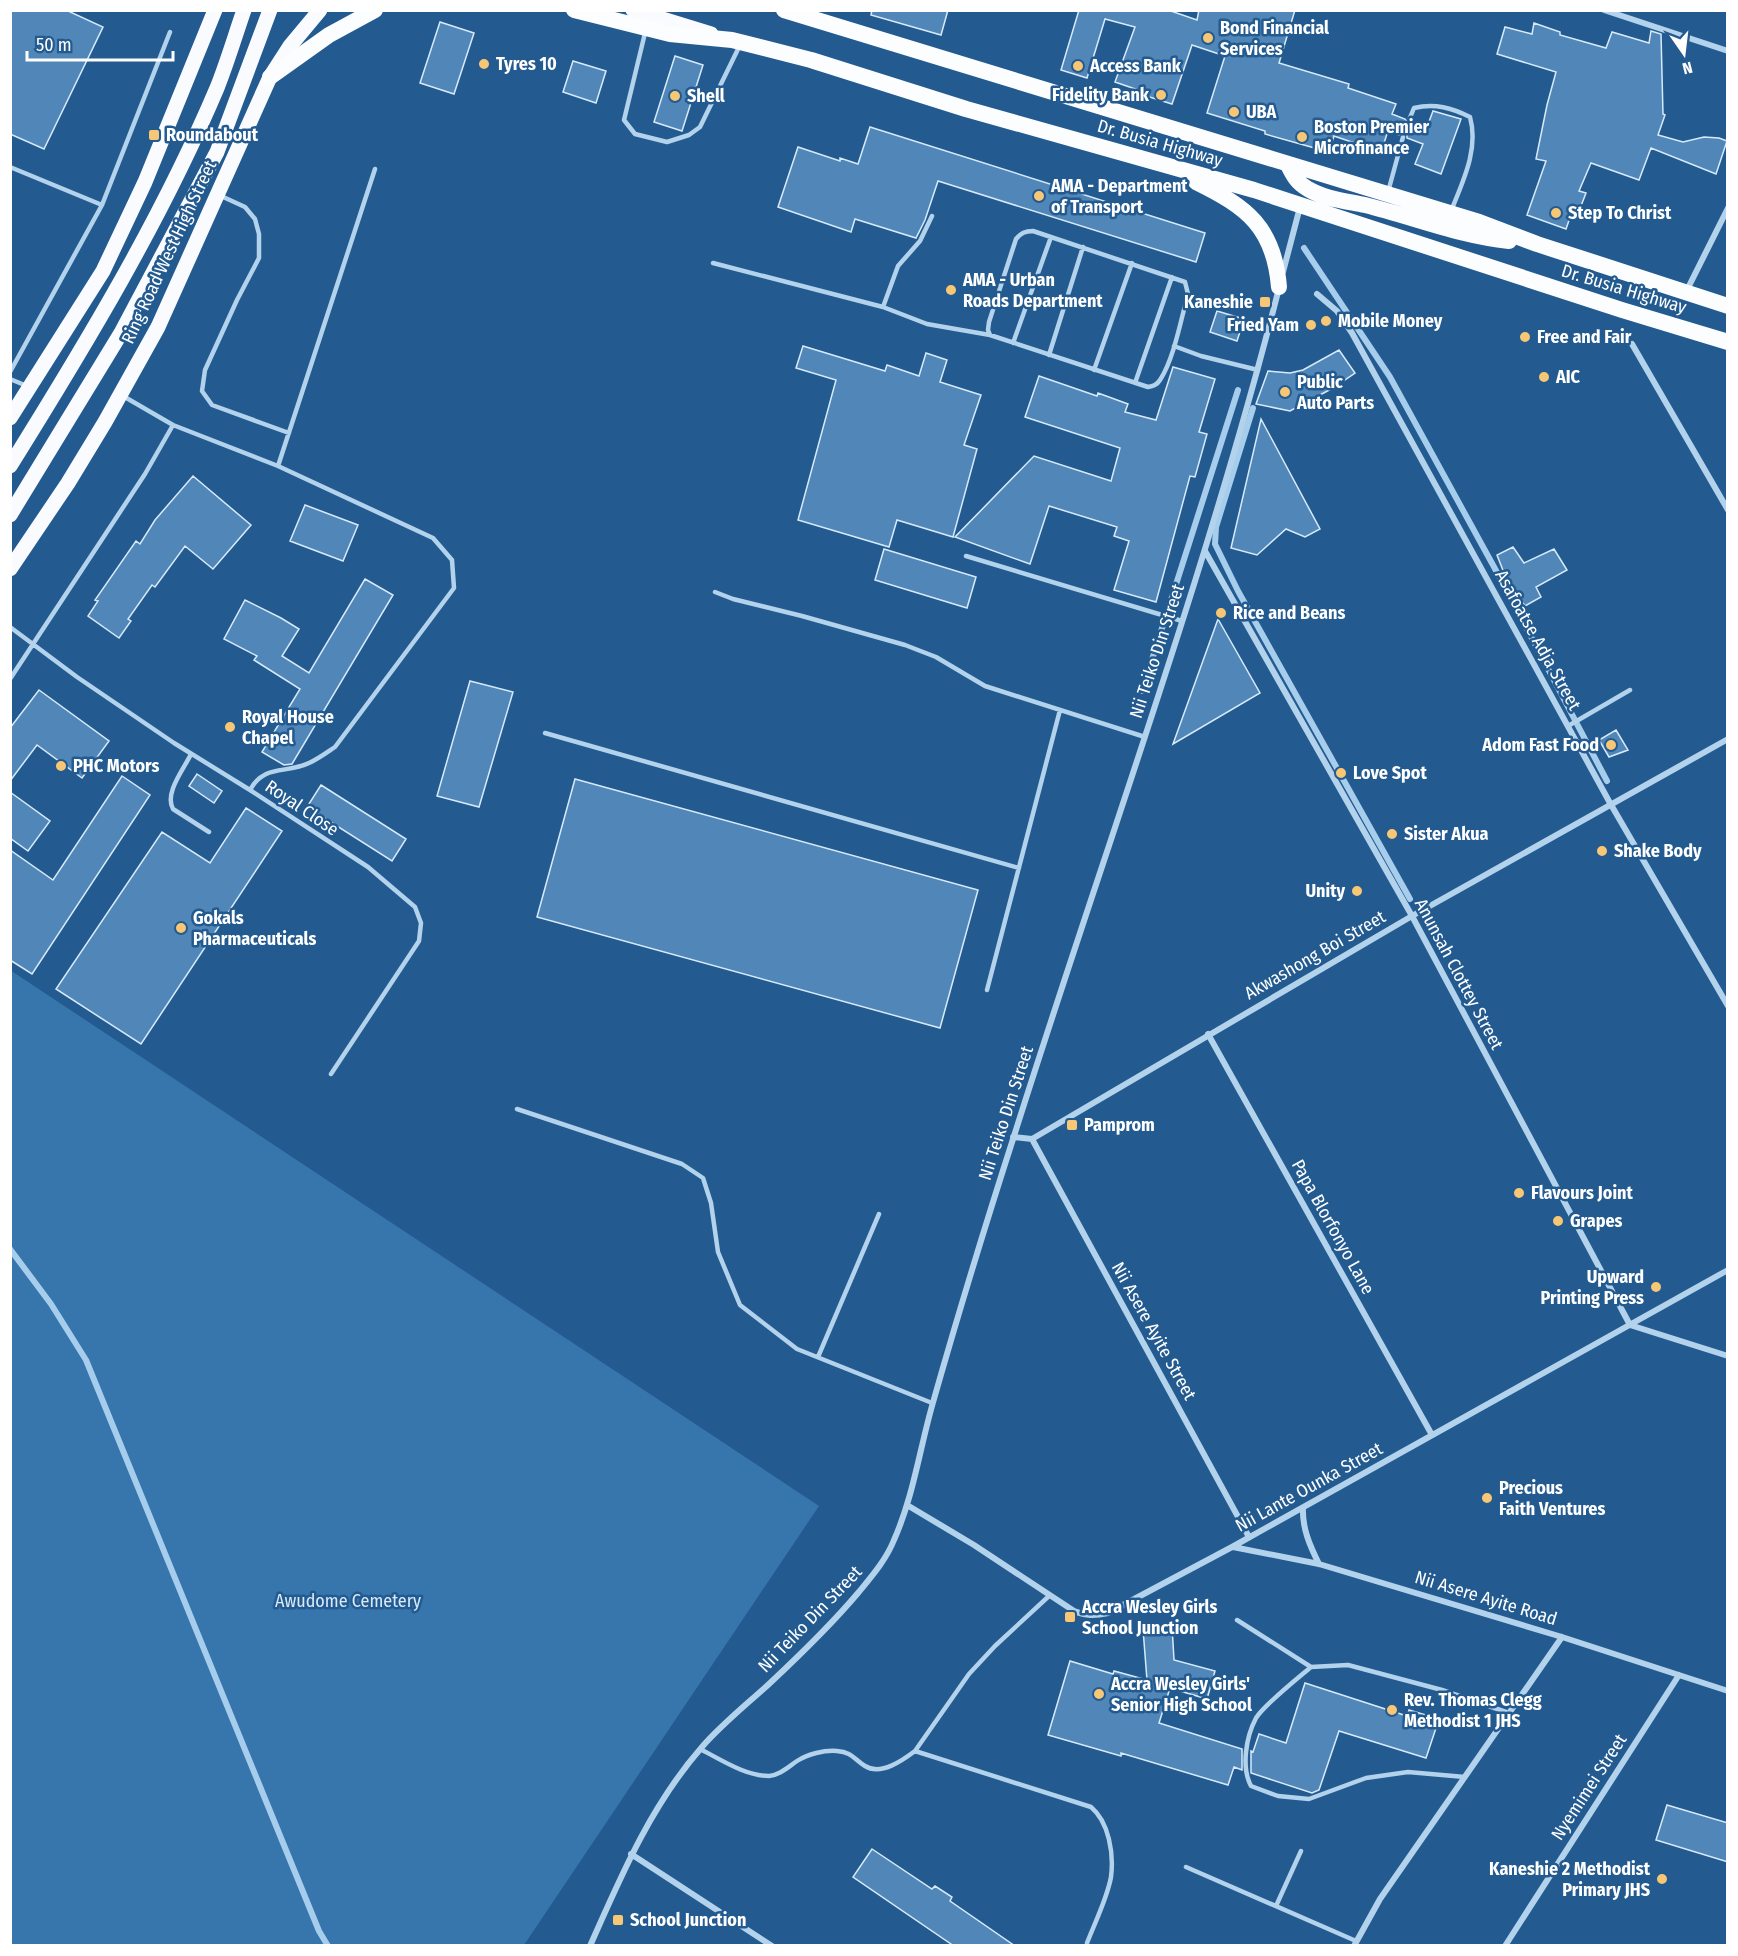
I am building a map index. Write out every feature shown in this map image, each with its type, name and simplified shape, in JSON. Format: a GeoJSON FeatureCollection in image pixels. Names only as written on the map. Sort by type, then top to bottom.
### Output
{"type":"FeatureCollection","features":[{"type":"Feature","properties":{"kind":"highway"},"geometry":{"type":"LineString","coordinates":[[270,76],[329,35],[375,10]]}},
{"type":"Feature","properties":{"kind":"highway","name":"Dr. Busia Highway"},"geometry":{"type":"LineString","coordinates":[[574,10],[670,34],[736,41],[810,60],[966,109],[1254,190],[1622,310],[1728,342]]}},
{"type":"Feature","properties":{"kind":"highway","name":"Dr. Busia Highway"},"geometry":{"type":"LineString","coordinates":[[785,11],[1450,213],[1728,306]]}},
{"type":"Feature","properties":{"kind":"highway"},"geometry":{"type":"LineString","coordinates":[[1287,165],[1295,181],[1308,189],[1338,200],[1365,205],[1448,230],[1537,244]]}},
{"type":"Feature","properties":{"kind":"highway"},"geometry":{"type":"LineString","coordinates":[[1166,166],[1221,194],[1264,231],[1274,252],[1279,286]]}},
{"type":"Feature","properties":{"kind":"main road"},"geometry":{"type":"LineString","coordinates":[[10,418],[103,271],[145,182],[215,10]]}},
{"type":"Feature","properties":{"kind":"main road","name":"Ring Road West High Street"},"geometry":{"type":"LineString","coordinates":[[10,466],[93,332],[191,146],[218,85],[244,10]]}},
{"type":"Feature","properties":{"kind":"main road","name":"Ring Road West High Street"},"geometry":{"type":"LineString","coordinates":[[10,515],[121,333],[217,152],[270,10]]}},
{"type":"Feature","properties":{"kind":"main road","name":"Ring Road West High Street"},"geometry":{"type":"LineString","coordinates":[[10,569],[68,483],[158,327],[219,195],[270,76],[290,46],[320,10]]}},
{"type":"Feature","properties":{"kind":"main road"},"geometry":{"type":"LineString","coordinates":[[633,10],[736,41]]}},
{"type":"Feature","properties":{"kind":"street"},"geometry":{"type":"LineString","coordinates":[[1604,10],[1728,51]]}},
{"type":"Feature","properties":{"kind":"street","name":"Nii Teiko Din Street"},"geometry":{"type":"LineString","coordinates":[[590,1946],[631,1854],[660,1804],[700,1749],[842,1613],[884,1561],[896,1538],[907,1504],[932,1403],[1013,1137],[1205,551],[1258,370],[1300,206]]}},
{"type":"Feature","properties":{"kind":"street"},"geometry":{"type":"LineString","coordinates":[[1685,293],[1728,208]]}},
{"type":"Feature","properties":{"kind":"street","name":"Asafoatse Adja Street"},"geometry":{"type":"LineString","coordinates":[[1317,294],[1337,311],[1352,333],[1610,803],[1728,1006]]}},
{"type":"Feature","properties":{"kind":"street"},"geometry":{"type":"LineString","coordinates":[[1632,344],[1728,510]]}},
{"type":"Feature","properties":{"kind":"street","name":"Anunsah Clottey Street"},"geometry":{"type":"LineString","coordinates":[[1205,551],[1412,916],[1630,1325]]}},
{"type":"Feature","properties":{"kind":"street","name":"Akwashong Boi Street"},"geometry":{"type":"LineString","coordinates":[[1032,1139],[1412,916],[1610,803],[1728,740]]}},
{"type":"Feature","properties":{"kind":"street","name":"Papa Blorfonyo Lane"},"geometry":{"type":"LineString","coordinates":[[1208,1034],[1432,1435]]}},
{"type":"Feature","properties":{"kind":"street"},"geometry":{"type":"LineString","coordinates":[[1013,1137],[1032,1139]]}},
{"type":"Feature","properties":{"kind":"street","name":"Nii Asere Ayite Street"},"geometry":{"type":"LineString","coordinates":[[1032,1139],[1249,1537]]}},
{"type":"Feature","properties":{"kind":"street","name":"Nii Lante Ounka Street"},"geometry":{"type":"LineString","coordinates":[[907,1504],[974,1545],[1049,1596],[1084,1615],[1096,1616],[1108,1613],[1303,1508],[1728,1270]]}},
{"type":"Feature","properties":{"kind":"street"},"geometry":{"type":"LineString","coordinates":[[1630,1325],[1728,1356]]}},
{"type":"Feature","properties":{"kind":"street"},"geometry":{"type":"LineString","coordinates":[[1303,1508],[1303,1519],[1309,1543],[1319,1564]]}},
{"type":"Feature","properties":{"kind":"street","name":"Nii Asere Ayite Road"},"geometry":{"type":"LineString","coordinates":[[1232,1547],[1319,1564],[1562,1637],[1728,1691]]}},
{"type":"Feature","properties":{"kind":"street"},"geometry":{"type":"LineString","coordinates":[[1355,1943],[1380,1899],[1562,1637]]}},
{"type":"Feature","properties":{"kind":"street","name":"Nyemimei Street"},"geometry":{"type":"LineString","coordinates":[[1505,1946],[1679,1676]]}},
{"type":"Feature","properties":{"kind":"street"},"geometry":{"type":"LineString","coordinates":[[631,1854],[772,1946]]}},
{"type":"Feature","properties":{"kind":"lane"},"geometry":{"type":"LineString","coordinates":[[645,27],[645,36],[624,120],[635,134],[667,142],[689,135],[700,127],[736,41]]}},
{"type":"Feature","properties":{"kind":"lane"},"geometry":{"type":"LineString","coordinates":[[10,372],[102,205],[170,32]]}},
{"type":"Feature","properties":{"kind":"lane"},"geometry":{"type":"LineString","coordinates":[[1409,120],[1414,108],[1425,105],[1452,108],[1470,117],[1474,130],[1473,150],[1450,213]]}},
{"type":"Feature","properties":{"kind":"lane"},"geometry":{"type":"LineString","coordinates":[[1387,194],[1403,137]]}},
{"type":"Feature","properties":{"kind":"lane"},"geometry":{"type":"LineString","coordinates":[[10,167],[102,205]]}},
{"type":"Feature","properties":{"kind":"lane"},"geometry":{"type":"LineString","coordinates":[[278,466],[375,170]]}},
{"type":"Feature","properties":{"kind":"lane"},"geometry":{"type":"LineString","coordinates":[[219,195],[245,207],[255,219],[259,234],[259,258],[205,370],[202,391],[212,405],[290,433]]}},
{"type":"Feature","properties":{"kind":"lane"},"geometry":{"type":"LineString","coordinates":[[883,307],[898,266],[920,241],[932,216]]}},
{"type":"Feature","properties":{"kind":"lane"},"geometry":{"type":"LineString","coordinates":[[713,263],[883,307],[927,324],[990,335],[1148,387],[1155,386],[1162,376],[1174,346],[1188,294],[1185,282],[1083,247],[1026,231],[1016,239],[988,322],[990,335]]}},
{"type":"Feature","properties":{"kind":"lane"},"geometry":{"type":"LineString","coordinates":[[1013,343],[1051,237]]}},
{"type":"Feature","properties":{"kind":"lane"},"geometry":{"type":"LineString","coordinates":[[1049,355],[1083,247]]}},
{"type":"Feature","properties":{"kind":"lane"},"geometry":{"type":"LineString","coordinates":[[1094,370],[1132,263]]}},
{"type":"Feature","properties":{"kind":"lane"},"geometry":{"type":"LineString","coordinates":[[1135,383],[1172,277]]}},
{"type":"Feature","properties":{"kind":"lane"},"geometry":{"type":"LineString","coordinates":[[1174,346],[1201,356],[1258,370]]}},
{"type":"Feature","properties":{"kind":"lane"},"geometry":{"type":"LineString","coordinates":[[10,379],[29,387]]}},
{"type":"Feature","properties":{"kind":"lane"},"geometry":{"type":"LineString","coordinates":[[120,394],[173,425],[278,466],[433,538],[452,560],[454,588],[335,747],[308,764],[267,773],[256,778],[250,790]]}},
{"type":"Feature","properties":{"kind":"lane"},"geometry":{"type":"LineString","coordinates":[[10,679],[145,474],[173,425]]}},
{"type":"Feature","properties":{"kind":"lane"},"geometry":{"type":"LineString","coordinates":[[966,556],[1182,621]]}},
{"type":"Feature","properties":{"kind":"lane"},"geometry":{"type":"LineString","coordinates":[[715,592],[733,600],[802,616],[905,645],[936,657],[985,686],[1145,737]]}},
{"type":"Feature","properties":{"kind":"lane","name":"Royal Close"},"geometry":{"type":"LineString","coordinates":[[10,627],[76,677],[191,754],[368,867],[415,907],[422,923],[419,941],[331,1074]]}},
{"type":"Feature","properties":{"kind":"lane"},"geometry":{"type":"LineString","coordinates":[[1568,726],[1630,690]]}},
{"type":"Feature","properties":{"kind":"lane"},"geometry":{"type":"LineString","coordinates":[[987,990],[1060,710]]}},
{"type":"Feature","properties":{"kind":"lane"},"geometry":{"type":"LineString","coordinates":[[545,732],[1019,868]]}},
{"type":"Feature","properties":{"kind":"lane"},"geometry":{"type":"LineString","coordinates":[[191,754],[170,795],[171,805],[173,809],[209,832]]}},
{"type":"Feature","properties":{"kind":"lane"},"geometry":{"type":"LineString","coordinates":[[517,1109],[682,1164],[703,1178],[711,1203],[718,1252],[740,1305],[797,1349],[932,1403]]}},
{"type":"Feature","properties":{"kind":"lane"},"geometry":{"type":"LineString","coordinates":[[818,1357],[879,1214]]}},
{"type":"Feature","properties":{"kind":"lane"},"geometry":{"type":"LineString","coordinates":[[700,1749],[749,1772],[771,1776],[781,1773],[798,1760],[827,1751],[848,1753],[865,1766],[876,1769],[891,1766],[904,1760],[915,1750],[969,1674],[995,1646],[1049,1596]]}},
{"type":"Feature","properties":{"kind":"lane"},"geometry":{"type":"LineString","coordinates":[[1237,1620],[1311,1667],[1348,1665],[1442,1690],[1509,1713]]}},
{"type":"Feature","properties":{"kind":"lane"},"geometry":{"type":"LineString","coordinates":[[1311,1667],[1257,1717],[1246,1748],[1245,1775],[1251,1785],[1278,1796],[1309,1799],[1366,1778],[1398,1773],[1466,1777]]}},
{"type":"Feature","properties":{"kind":"lane"},"geometry":{"type":"LineString","coordinates":[[915,1750],[1091,1807],[1100,1814],[1109,1842],[1112,1867],[1110,1879],[1087,1943]]}},
{"type":"Feature","properties":{"kind":"lane"},"geometry":{"type":"LineString","coordinates":[[1276,1906],[1301,1851]]}},
{"type":"Feature","properties":{"kind":"lane"},"geometry":{"type":"LineString","coordinates":[[1186,1867],[1355,1943]]}},
{"type":"Feature","properties":{"kind":"green space","name":"Awudome Cemetery"},"geometry":{"type":"Polygon","coordinates":[[[10,970],[819,1506],[524,1945],[11,1945],[10,970]]]}},
{"type":"Feature","properties":{"kind":"building"},"geometry":{"type":"Polygon","coordinates":[[[10,10],[66,10],[103,27],[44,149],[10,134],[10,10]]]}},
{"type":"Feature","properties":{"kind":"building"},"geometry":{"type":"Polygon","coordinates":[[[872,10],[948,10],[941,35],[871,15],[872,10]]]}},
{"type":"Feature","properties":{"kind":"building"},"geometry":{"type":"Polygon","coordinates":[[[1079,10],[1168,10],[1197,20],[1199,10],[1295,10],[1279,63],[1349,84],[1348,88],[1396,104],[1392,114],[1405,119],[1408,124],[1413,122],[1427,127],[1433,111],[1461,119],[1441,174],[1415,164],[1423,144],[1407,138],[1407,134],[1404,133],[1399,135],[1388,131],[1381,152],[1334,136],[1329,152],[1265,134],[1265,131],[1207,113],[1225,56],[1192,45],[1172,104],[1143,95],[1144,92],[1115,82],[1135,27],[1105,19],[1087,78],[1061,70],[1079,10]]]}},
{"type":"Feature","properties":{"kind":"building"},"geometry":{"type":"Polygon","coordinates":[[[440,22],[474,33],[454,94],[420,83],[440,22]]]}},
{"type":"Feature","properties":{"kind":"building"},"geometry":{"type":"Polygon","coordinates":[[[1534,23],[1560,32],[1560,35],[1606,48],[1612,32],[1649,43],[1651,31],[1661,34],[1663,114],[1665,115],[1658,135],[1683,142],[1704,137],[1727,141],[1716,174],[1651,148],[1639,180],[1591,163],[1579,191],[1586,193],[1579,211],[1573,209],[1566,229],[1527,215],[1546,161],[1536,159],[1556,72],[1497,54],[1505,27],[1532,34],[1534,23]]]}},
{"type":"Feature","properties":{"kind":"building"},"geometry":{"type":"Polygon","coordinates":[[[675,56],[703,65],[682,131],[654,122],[675,56]]]}},
{"type":"Feature","properties":{"kind":"building"},"geometry":{"type":"Polygon","coordinates":[[[573,61],[606,71],[596,103],[563,92],[573,61]]]}},
{"type":"Feature","properties":{"kind":"building"},"geometry":{"type":"Polygon","coordinates":[[[870,127],[1205,233],[1196,262],[938,181],[925,220],[916,238],[855,219],[851,232],[778,207],[798,147],[840,161],[840,158],[858,164],[870,127]]]}},
{"type":"Feature","properties":{"kind":"building"},"geometry":{"type":"Polygon","coordinates":[[[1217,311],[1244,319],[1237,341],[1210,332],[1217,311]]]}},
{"type":"Feature","properties":{"kind":"building"},"geometry":{"type":"Polygon","coordinates":[[[803,346],[885,371],[887,365],[919,376],[926,353],[947,360],[940,382],[981,395],[964,445],[977,449],[953,537],[897,520],[889,547],[798,520],[836,380],[796,368],[803,346]]]}},
{"type":"Feature","properties":{"kind":"building"},"geometry":{"type":"Polygon","coordinates":[[[1339,350],[1355,373],[1333,388],[1290,411],[1256,404],[1268,371],[1290,373],[1303,370],[1339,350]]]}},
{"type":"Feature","properties":{"kind":"building"},"geometry":{"type":"Polygon","coordinates":[[[1173,367],[1215,379],[1199,432],[1207,434],[1195,477],[1190,476],[1156,602],[1114,590],[1129,541],[1114,536],[1117,527],[1049,506],[1030,564],[955,537],[1034,456],[1111,481],[1120,448],[1025,417],[1039,376],[1128,404],[1125,412],[1156,420],[1173,367]]]}},
{"type":"Feature","properties":{"kind":"building"},"geometry":{"type":"Polygon","coordinates":[[[1261,419],[1320,529],[1305,537],[1286,529],[1257,555],[1231,548],[1261,419]]]}},
{"type":"Feature","properties":{"kind":"building"},"geometry":{"type":"Polygon","coordinates":[[[193,476],[251,525],[213,569],[185,546],[155,587],[152,585],[128,619],[131,621],[119,638],[88,616],[98,601],[95,600],[136,541],[140,544],[155,520],[193,476]]]}},
{"type":"Feature","properties":{"kind":"building"},"geometry":{"type":"Polygon","coordinates":[[[305,505],[358,525],[343,561],[290,541],[305,505]]]}},
{"type":"Feature","properties":{"kind":"building"},"geometry":{"type":"Polygon","coordinates":[[[1513,547],[1524,563],[1554,549],[1567,570],[1536,587],[1541,597],[1525,606],[1504,573],[1497,555],[1513,547]]]}},
{"type":"Feature","properties":{"kind":"building"},"geometry":{"type":"Polygon","coordinates":[[[884,549],[976,577],[967,608],[875,580],[884,549]]]}},
{"type":"Feature","properties":{"kind":"building"},"geometry":{"type":"Polygon","coordinates":[[[365,579],[393,595],[292,764],[284,765],[262,752],[300,689],[254,660],[257,656],[224,639],[245,600],[299,629],[282,656],[309,673],[365,579]]]}},
{"type":"Feature","properties":{"kind":"building"},"geometry":{"type":"Polygon","coordinates":[[[1218,619],[1260,693],[1173,744],[1218,619]]]}},
{"type":"Feature","properties":{"kind":"building"},"geometry":{"type":"Polygon","coordinates":[[[470,681],[513,692],[479,807],[437,796],[470,681]]]}},
{"type":"Feature","properties":{"kind":"building"},"geometry":{"type":"Polygon","coordinates":[[[39,690],[109,741],[82,778],[37,745],[10,781],[10,728],[39,690]]]}},
{"type":"Feature","properties":{"kind":"building"},"geometry":{"type":"Polygon","coordinates":[[[1616,730],[1628,750],[1609,757],[1599,740],[1616,730]]]}},
{"type":"Feature","properties":{"kind":"building"},"geometry":{"type":"Polygon","coordinates":[[[197,774],[222,791],[214,803],[189,786],[197,774]]]}},
{"type":"Feature","properties":{"kind":"building"},"geometry":{"type":"Polygon","coordinates":[[[122,776],[150,795],[32,974],[10,960],[10,850],[53,880],[122,776]]]}},
{"type":"Feature","properties":{"kind":"building"},"geometry":{"type":"Polygon","coordinates":[[[575,779],[978,890],[940,1028],[537,917],[575,779]]]}},
{"type":"Feature","properties":{"kind":"building"},"geometry":{"type":"Polygon","coordinates":[[[321,785],[406,839],[392,861],[307,807],[321,785]]]}},
{"type":"Feature","properties":{"kind":"building"},"geometry":{"type":"Polygon","coordinates":[[[10,792],[50,821],[28,851],[10,838],[10,792]]]}},
{"type":"Feature","properties":{"kind":"building"},"geometry":{"type":"Polygon","coordinates":[[[246,808],[282,831],[141,1044],[56,989],[162,832],[210,863],[246,808]]]}},
{"type":"Feature","properties":{"kind":"building"},"geometry":{"type":"Polygon","coordinates":[[[1172,1626],[1174,1660],[1215,1671],[1207,1699],[1170,1688],[1159,1723],[1242,1749],[1242,1770],[1234,1767],[1228,1785],[1121,1753],[1121,1756],[1048,1735],[1070,1661],[1113,1674],[1114,1671],[1147,1680],[1143,1629],[1172,1626]]]}},
{"type":"Feature","properties":{"kind":"building"},"geometry":{"type":"Polygon","coordinates":[[[1305,1683],[1407,1716],[1409,1710],[1439,1719],[1426,1758],[1339,1731],[1319,1790],[1312,1793],[1251,1773],[1251,1751],[1253,1752],[1259,1734],[1286,1743],[1305,1683]]]}},
{"type":"Feature","properties":{"kind":"building"},"geometry":{"type":"Polygon","coordinates":[[[1667,1805],[1728,1823],[1728,1862],[1656,1840],[1667,1805]]]}},
{"type":"Feature","properties":{"kind":"building"},"geometry":{"type":"Polygon","coordinates":[[[872,1849],[932,1889],[935,1886],[952,1897],[950,1901],[1015,1946],[954,1946],[853,1877],[872,1849]]]}},
{"type":"Feature","properties":{"kind":"waterway"},"geometry":{"type":"LineString","coordinates":[[1304,248],[1390,377],[1505,587],[1607,781]]}},
{"type":"Feature","properties":{"kind":"waterway"},"geometry":{"type":"LineString","coordinates":[[1142,691],[1238,390]]}},
{"type":"Feature","properties":{"kind":"waterway"},"geometry":{"type":"LineString","coordinates":[[1253,408],[1216,527],[1215,544],[1238,591],[1410,899]]}},
{"type":"Feature","properties":{"kind":"waterway"},"geometry":{"type":"LineString","coordinates":[[10,1249],[51,1304],[86,1360],[319,1931],[328,1946]]}},
{"type":"Feature","properties":{"kind":"place","name":"Bond Financial Services"},"geometry":{"type":"Point","coordinates":[1208,38]}},
{"type":"Feature","properties":{"kind":"place","name":"Tyres 10"},"geometry":{"type":"Point","coordinates":[484,64]}},
{"type":"Feature","properties":{"kind":"place","name":"Access Bank"},"geometry":{"type":"Point","coordinates":[1078,66]}},
{"type":"Feature","properties":{"kind":"place","name":"Fidelity Bank"},"geometry":{"type":"Point","coordinates":[1161,95]}},
{"type":"Feature","properties":{"kind":"place","name":"Shell"},"geometry":{"type":"Point","coordinates":[675,96]}},
{"type":"Feature","properties":{"kind":"place","name":"UBA"},"geometry":{"type":"Point","coordinates":[1234,112]}},
{"type":"Feature","properties":{"kind":"place","name":"Roundabout"},"geometry":{"type":"Point","coordinates":[154,135]}},
{"type":"Feature","properties":{"kind":"place","name":"Boston Premier Microfinance"},"geometry":{"type":"Point","coordinates":[1302,137]}},
{"type":"Feature","properties":{"kind":"place","name":"AMA - Department of Transport"},"geometry":{"type":"Point","coordinates":[1039,196]}},
{"type":"Feature","properties":{"kind":"place","name":"Step To Christ"},"geometry":{"type":"Point","coordinates":[1556,213]}},
{"type":"Feature","properties":{"kind":"place","name":"AMA - Urban Roads Department"},"geometry":{"type":"Point","coordinates":[951,290]}},
{"type":"Feature","properties":{"kind":"place","name":"Kaneshie"},"geometry":{"type":"Point","coordinates":[1265,302]}},
{"type":"Feature","properties":{"kind":"place","name":"Mobile Money"},"geometry":{"type":"Point","coordinates":[1326,321]}},
{"type":"Feature","properties":{"kind":"place","name":"Fried Yam"},"geometry":{"type":"Point","coordinates":[1311,325]}},
{"type":"Feature","properties":{"kind":"place","name":"Free and Fair"},"geometry":{"type":"Point","coordinates":[1525,337]}},
{"type":"Feature","properties":{"kind":"place","name":"AIC"},"geometry":{"type":"Point","coordinates":[1544,377]}},
{"type":"Feature","properties":{"kind":"place","name":"Public Auto Parts"},"geometry":{"type":"Point","coordinates":[1285,392]}},
{"type":"Feature","properties":{"kind":"place","name":"Rice and Beans"},"geometry":{"type":"Point","coordinates":[1221,613]}},
{"type":"Feature","properties":{"kind":"place","name":"Royal House Chapel"},"geometry":{"type":"Point","coordinates":[230,727]}},
{"type":"Feature","properties":{"kind":"place","name":"Adom Fast Food"},"geometry":{"type":"Point","coordinates":[1611,745]}},
{"type":"Feature","properties":{"kind":"place","name":"PHC Motors"},"geometry":{"type":"Point","coordinates":[61,766]}},
{"type":"Feature","properties":{"kind":"place","name":"Love Spot"},"geometry":{"type":"Point","coordinates":[1341,773]}},
{"type":"Feature","properties":{"kind":"place","name":"Sister Akua"},"geometry":{"type":"Point","coordinates":[1392,834]}},
{"type":"Feature","properties":{"kind":"place","name":"Shake Body"},"geometry":{"type":"Point","coordinates":[1602,851]}},
{"type":"Feature","properties":{"kind":"place","name":"Unity"},"geometry":{"type":"Point","coordinates":[1357,891]}},
{"type":"Feature","properties":{"kind":"place","name":"Gokals Pharmaceuticals"},"geometry":{"type":"Point","coordinates":[181,928]}},
{"type":"Feature","properties":{"kind":"place","name":"Pamprom"},"geometry":{"type":"Point","coordinates":[1072,1125]}},
{"type":"Feature","properties":{"kind":"place","name":"Flavours Joint"},"geometry":{"type":"Point","coordinates":[1519,1193]}},
{"type":"Feature","properties":{"kind":"place","name":"Grapes"},"geometry":{"type":"Point","coordinates":[1558,1221]}},
{"type":"Feature","properties":{"kind":"place","name":"Upward Printing Press"},"geometry":{"type":"Point","coordinates":[1656,1287]}},
{"type":"Feature","properties":{"kind":"place","name":"Precious Faith Ventures"},"geometry":{"type":"Point","coordinates":[1487,1498]}},
{"type":"Feature","properties":{"kind":"place","name":"Accra Wesley Girls School Junction"},"geometry":{"type":"Point","coordinates":[1070,1617]}},
{"type":"Feature","properties":{"kind":"place","name":"Accra Wesley Girls' Senior High School"},"geometry":{"type":"Point","coordinates":[1099,1694]}},
{"type":"Feature","properties":{"kind":"place","name":"Rev. Thomas Clegg Methodist 1 JHS"},"geometry":{"type":"Point","coordinates":[1392,1710]}},
{"type":"Feature","properties":{"kind":"place","name":"Kaneshie 2 Methodist Primary JHS"},"geometry":{"type":"Point","coordinates":[1662,1879]}},
{"type":"Feature","properties":{"kind":"place","name":"School Junction"},"geometry":{"type":"Point","coordinates":[618,1920]}}]}
